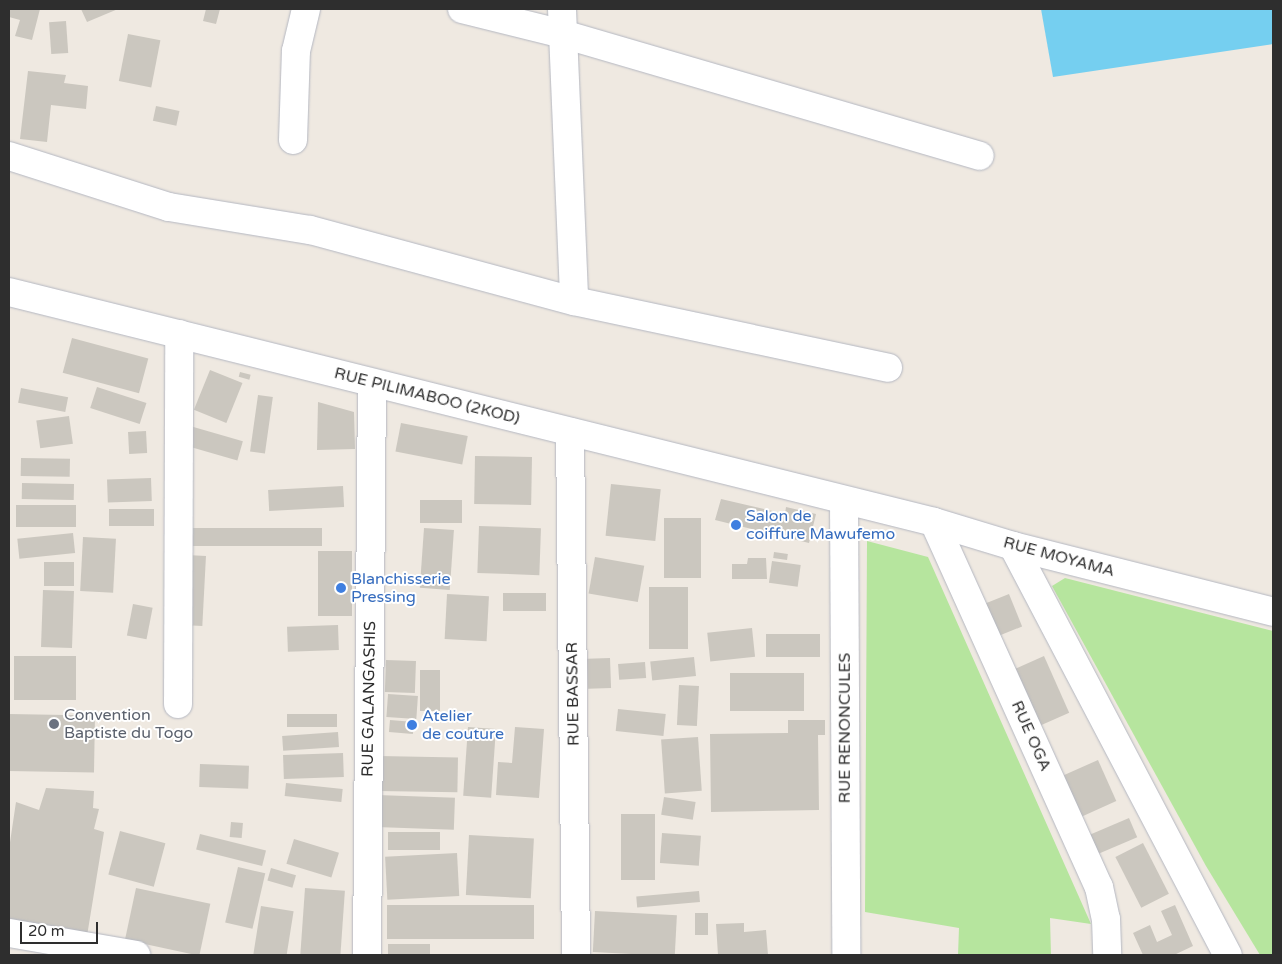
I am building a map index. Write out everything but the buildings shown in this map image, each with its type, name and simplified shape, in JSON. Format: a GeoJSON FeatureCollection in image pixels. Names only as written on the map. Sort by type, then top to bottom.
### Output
{"type":"FeatureCollection","features":[{"type":"Feature","properties":{"kind":"street"},"geometry":{"type":"LineString","coordinates":[[293,140],[296,50],[306,9]]}},
{"type":"Feature","properties":{"kind":"street"},"geometry":{"type":"LineString","coordinates":[[462,9],[562,22],[979,156]]}},
{"type":"Feature","properties":{"kind":"street"},"geometry":{"type":"LineString","coordinates":[[562,22],[574,302]]}},
{"type":"Feature","properties":{"kind":"street"},"geometry":{"type":"LineString","coordinates":[[9,156],[169,207],[310,230],[574,302],[888,368]]}},
{"type":"Feature","properties":{"kind":"street","name":"RUE PILIMABOO (2KOD)"},"geometry":{"type":"LineString","coordinates":[[9,292],[844,501]]}},
{"type":"Feature","properties":{"kind":"street"},"geometry":{"type":"LineString","coordinates":[[178,704],[179,334]]}},
{"type":"Feature","properties":{"kind":"street","name":"RUE GALANGASHIS"},"geometry":{"type":"LineString","coordinates":[[367,955],[372,383]]}},
{"type":"Feature","properties":{"kind":"street","name":"RUE BASSAR"},"geometry":{"type":"LineString","coordinates":[[570,432],[576,955]]}},
{"type":"Feature","properties":{"kind":"street","name":"RUE MOYAMA"},"geometry":{"type":"LineString","coordinates":[[844,501],[934,522],[1013,546],[1273,612]]}},
{"type":"Feature","properties":{"kind":"street","name":"RUE RENONCULES"},"geometry":{"type":"LineString","coordinates":[[844,501],[846,955]]}},
{"type":"Feature","properties":{"kind":"street","name":"RUE OGA"},"geometry":{"type":"LineString","coordinates":[[934,522],[1099,886],[1106,918],[1106,955]]}},
{"type":"Feature","properties":{"kind":"street"},"geometry":{"type":"LineString","coordinates":[[1013,546],[1228,955]]}},
{"type":"Feature","properties":{"kind":"street"},"geometry":{"type":"LineString","coordinates":[[9,933],[136,955]]}},
{"type":"Feature","properties":{"kind":"green space"},"geometry":{"type":"Polygon","coordinates":[[[867,541],[928,557],[1091,924],[1050,918],[1051,955],[958,955],[959,928],[865,912],[867,541]]]}},
{"type":"Feature","properties":{"kind":"green space"},"geometry":{"type":"Polygon","coordinates":[[[1065,578],[1273,631],[1273,955],[1260,955],[1206,866],[1052,586],[1065,578]]]}},
{"type":"Feature","properties":{"kind":"water"},"geometry":{"type":"Polygon","coordinates":[[[1041,9],[1273,9],[1273,44],[1053,77],[1041,9]]]}},
{"type":"Feature","properties":{"kind":"place","name":"Salon de coiffure Mawufemo"},"geometry":{"type":"Point","coordinates":[736,525]}},
{"type":"Feature","properties":{"kind":"place","name":"Blanchisserie Pressing"},"geometry":{"type":"Point","coordinates":[341,588]}},
{"type":"Feature","properties":{"kind":"place","name":"Convention Baptiste du Togo"},"geometry":{"type":"Point","coordinates":[54,724]}},
{"type":"Feature","properties":{"kind":"place","name":"Atelier de couture"},"geometry":{"type":"Point","coordinates":[412,725]}}]}
